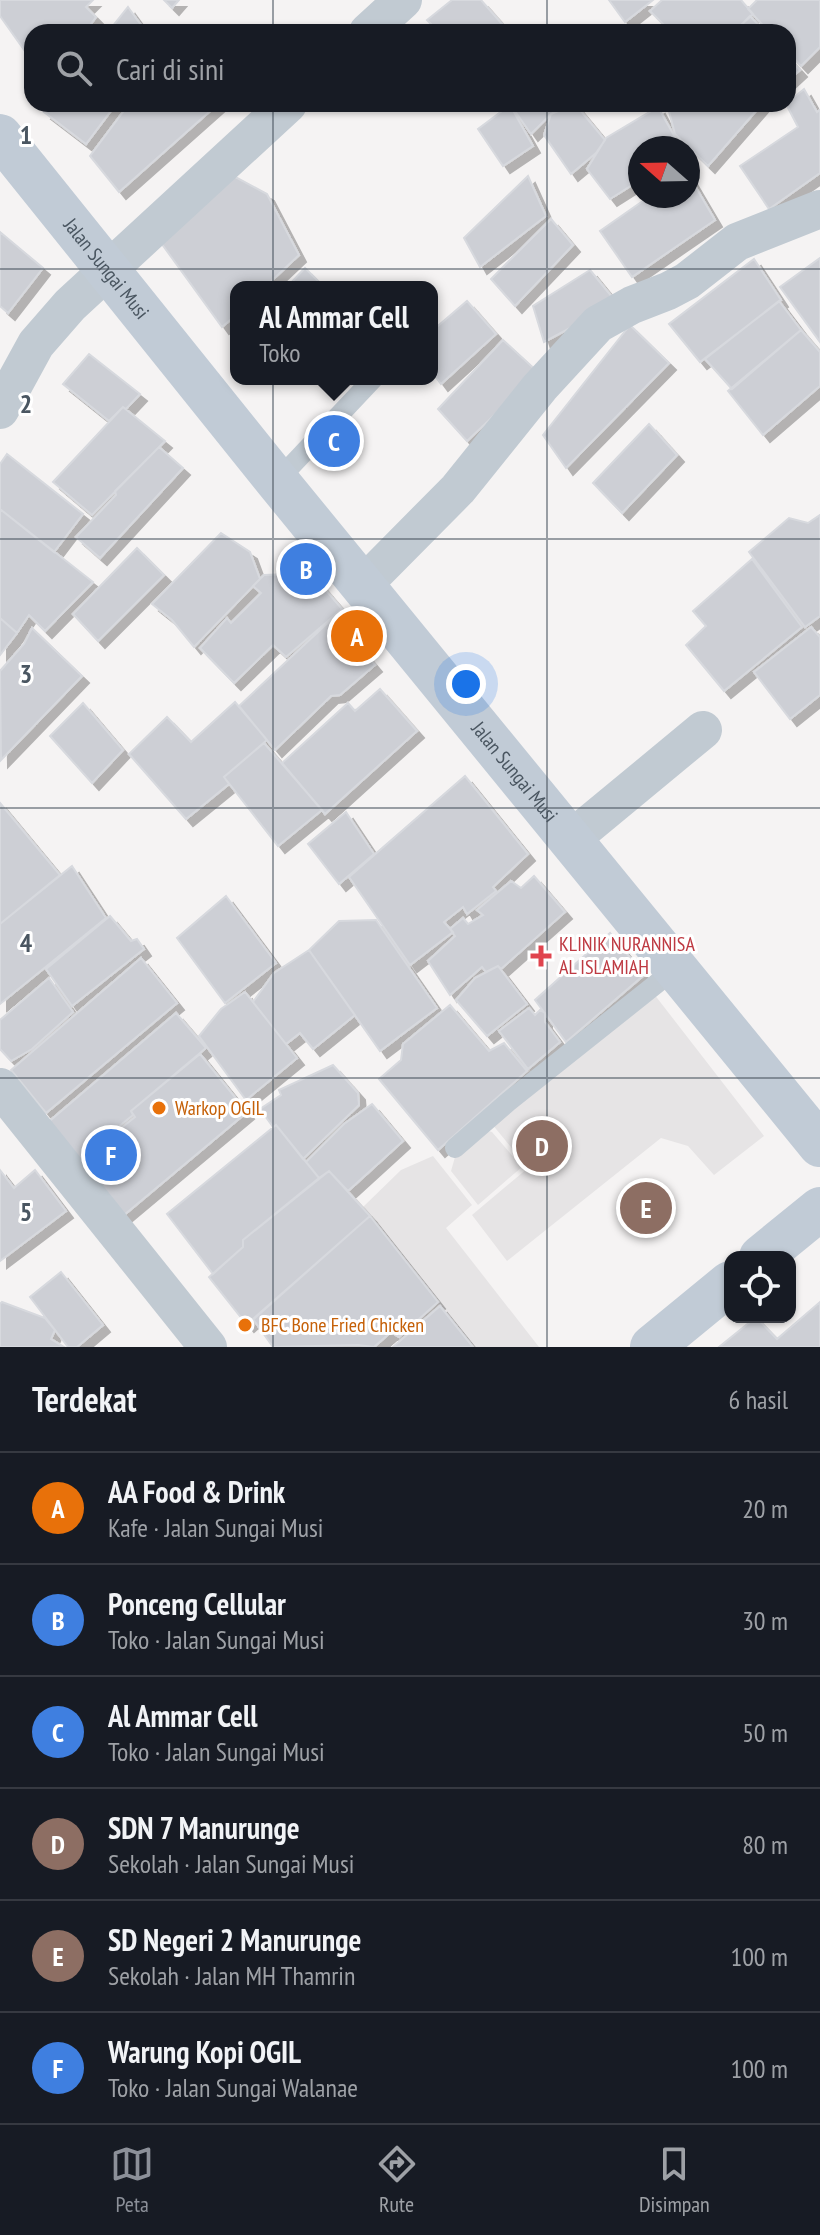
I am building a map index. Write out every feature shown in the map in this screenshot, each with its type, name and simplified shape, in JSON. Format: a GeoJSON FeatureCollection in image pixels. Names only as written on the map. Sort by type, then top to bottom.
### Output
{"type":"FeatureCollection","features":[{"type":"Feature","properties":{"kind":"street"},"geometry":{"type":"LineString","coordinates":[[377,24],[403,0]]}},
{"type":"Feature","properties":{"kind":"street"},"geometry":{"type":"LineString","coordinates":[[0,410],[36,344],[106,269],[279,112]]}},
{"type":"Feature","properties":{"kind":"street","name":"Jalan Sungai Musi"},"geometry":{"type":"LineString","coordinates":[[0,136],[362,586],[820,1145]]}},
{"type":"Feature","properties":{"kind":"street"},"geometry":{"type":"LineString","coordinates":[[362,586],[458,489],[540,387],[598,324],[687,281],[737,242],[820,209]]}},
{"type":"Feature","properties":{"kind":"street"},"geometry":{"type":"LineString","coordinates":[[570,840],[703,730]]}},
{"type":"Feature","properties":{"kind":"street"},"geometry":{"type":"LineString","coordinates":[[0,1087],[208,1347]]}},
{"type":"Feature","properties":{"kind":"street"},"geometry":{"type":"LineString","coordinates":[[768,1251],[820,1209]]}},
{"type":"Feature","properties":{"kind":"street"},"geometry":{"type":"LineString","coordinates":[[652,1347],[724,1288]]}},
{"type":"Feature","properties":{"kind":"lane"},"geometry":{"type":"LineString","coordinates":[[277,481],[367,385]]}},
{"type":"Feature","properties":{"kind":"lane"},"geometry":{"type":"LineString","coordinates":[[455,1148],[675,969]]}},
{"type":"Feature","properties":{"kind":"shaded area"},"geometry":{"type":"Polygon","coordinates":[[[654,994],[764,1136],[714,1175],[688,1146],[661,1138],[507,1261],[472,1215],[528,1168],[492,1124],[654,994]]]}},
{"type":"Feature","properties":{"kind":"shaded area"},"geometry":{"type":"Polygon","coordinates":[[[485,1130],[492,1132],[522,1167],[478,1205],[451,1171],[455,1157],[485,1130]]]}},
{"type":"Feature","properties":{"kind":"shaded area"},"geometry":{"type":"Polygon","coordinates":[[[433,1156],[472,1205],[446,1228],[539,1347],[472,1347],[363,1207],[401,1170],[433,1156]]]}},
{"type":"Feature","properties":{"kind":"building"},"geometry":{"type":"Polygon","coordinates":[[[0,0],[93,0],[86,7],[96,17],[91,24],[24,24],[24,50],[0,16],[0,0]]]}},
{"type":"Feature","properties":{"kind":"building"},"geometry":{"type":"Polygon","coordinates":[[[164,0],[179,0],[172,8],[164,0]]]}},
{"type":"Feature","properties":{"kind":"building"},"geometry":{"type":"Polygon","coordinates":[[[452,0],[481,0],[502,24],[431,24],[427,20],[452,0]]]}},
{"type":"Feature","properties":{"kind":"building"},"geometry":{"type":"Polygon","coordinates":[[[609,0],[653,0],[625,22],[609,0]]]}},
{"type":"Feature","properties":{"kind":"building"},"geometry":{"type":"Polygon","coordinates":[[[662,0],[741,0],[753,14],[742,24],[663,24],[650,11],[662,0]]]}},
{"type":"Feature","properties":{"kind":"building"},"geometry":{"type":"Polygon","coordinates":[[[757,0],[820,0],[820,47],[801,66],[796,61],[796,24],[762,24],[748,9],[757,0]]]}},
{"type":"Feature","properties":{"kind":"building"},"geometry":{"type":"Polygon","coordinates":[[[128,7],[140,24],[114,24],[128,7]]]}},
{"type":"Feature","properties":{"kind":"building"},"geometry":{"type":"Polygon","coordinates":[[[750,16],[758,24],[742,24],[750,16]]]}},
{"type":"Feature","properties":{"kind":"building"},"geometry":{"type":"Polygon","coordinates":[[[804,89],[817,112],[820,110],[820,173],[769,209],[740,166],[798,127],[790,112],[796,112],[796,96],[804,89]]]}},
{"type":"Feature","properties":{"kind":"building"},"geometry":{"type":"Polygon","coordinates":[[[44,112],[110,112],[86,144],[44,112]]]}},
{"type":"Feature","properties":{"kind":"building"},"geometry":{"type":"Polygon","coordinates":[[[123,112],[209,112],[119,192],[90,156],[123,112]]]}},
{"type":"Feature","properties":{"kind":"building"},"geometry":{"type":"Polygon","coordinates":[[[501,112],[514,112],[533,146],[503,166],[478,129],[501,112]]]}},
{"type":"Feature","properties":{"kind":"building"},"geometry":{"type":"Polygon","coordinates":[[[516,112],[554,112],[551,114],[531,134],[516,112]]]}},
{"type":"Feature","properties":{"kind":"building"},"geometry":{"type":"Polygon","coordinates":[[[582,112],[605,140],[596,153],[571,174],[544,135],[551,114],[582,112]]]}},
{"type":"Feature","properties":{"kind":"building"},"geometry":{"type":"Polygon","coordinates":[[[650,112],[661,112],[674,136],[628,136],[628,188],[610,199],[587,169],[606,138],[650,112]]]}},
{"type":"Feature","properties":{"kind":"building"},"geometry":{"type":"Polygon","coordinates":[[[669,112],[755,112],[708,166],[700,158],[700,136],[677,136],[669,112]]]}},
{"type":"Feature","properties":{"kind":"building"},"geometry":{"type":"Polygon","coordinates":[[[226,172],[267,194],[299,255],[271,281],[230,281],[230,320],[222,327],[156,236],[226,172]]]}},
{"type":"Feature","properties":{"kind":"building"},"geometry":{"type":"Polygon","coordinates":[[[528,176],[546,216],[480,267],[464,238],[528,176]]]}},
{"type":"Feature","properties":{"kind":"building"},"geometry":{"type":"Polygon","coordinates":[[[700,194],[715,220],[632,277],[600,231],[633,208],[700,208],[700,194]]]}},
{"type":"Feature","properties":{"kind":"building"},"geometry":{"type":"Polygon","coordinates":[[[551,219],[573,245],[515,306],[491,279],[551,219]]]}},
{"type":"Feature","properties":{"kind":"building"},"geometry":{"type":"Polygon","coordinates":[[[0,232],[43,268],[8,313],[0,306],[0,232]]]}},
{"type":"Feature","properties":{"kind":"building"},"geometry":{"type":"Polygon","coordinates":[[[820,258],[820,342],[780,287],[820,258]]]}},
{"type":"Feature","properties":{"kind":"building"},"geometry":{"type":"Polygon","coordinates":[[[754,259],[781,300],[700,362],[669,324],[754,259]]]}},
{"type":"Feature","properties":{"kind":"building"},"geometry":{"type":"Polygon","coordinates":[[[305,268],[318,281],[293,281],[305,268]]]}},
{"type":"Feature","properties":{"kind":"building"},"geometry":{"type":"Polygon","coordinates":[[[590,270],[617,303],[544,342],[533,306],[590,270]]]}},
{"type":"Feature","properties":{"kind":"building"},"geometry":{"type":"Polygon","coordinates":[[[467,301],[496,334],[441,384],[438,380],[438,326],[467,301]]]}},
{"type":"Feature","properties":{"kind":"building"},"geometry":{"type":"Polygon","coordinates":[[[779,301],[801,330],[732,389],[705,359],[779,301]]]}},
{"type":"Feature","properties":{"kind":"building"},"geometry":{"type":"Polygon","coordinates":[[[630,325],[669,363],[566,468],[543,435],[630,325]]]}},
{"type":"Feature","properties":{"kind":"building"},"geometry":{"type":"Polygon","coordinates":[[[801,330],[820,352],[820,386],[763,435],[728,391],[801,330]]]}},
{"type":"Feature","properties":{"kind":"building"},"geometry":{"type":"Polygon","coordinates":[[[503,340],[539,373],[467,441],[438,409],[503,340]]]}},
{"type":"Feature","properties":{"kind":"building"},"geometry":{"type":"Polygon","coordinates":[[[89,354],[140,394],[109,421],[63,384],[89,354]]]}},
{"type":"Feature","properties":{"kind":"building"},"geometry":{"type":"Polygon","coordinates":[[[123,407],[165,441],[92,515],[53,482],[123,407]]]}},
{"type":"Feature","properties":{"kind":"building"},"geometry":{"type":"Polygon","coordinates":[[[649,424],[677,455],[622,513],[593,483],[649,424]]]}},
{"type":"Feature","properties":{"kind":"building"},"geometry":{"type":"Polygon","coordinates":[[[159,447],[183,468],[100,558],[76,537],[116,495],[115,491],[159,447]]]}},
{"type":"Feature","properties":{"kind":"building"},"geometry":{"type":"Polygon","coordinates":[[[7,454],[83,514],[54,552],[0,509],[0,464],[7,454]]]}},
{"type":"Feature","properties":{"kind":"building"},"geometry":{"type":"Polygon","coordinates":[[[0,509],[93,582],[45,631],[29,615],[17,633],[0,618],[0,509]]]}},
{"type":"Feature","properties":{"kind":"building"},"geometry":{"type":"Polygon","coordinates":[[[820,515],[820,616],[805,627],[749,552],[789,518],[808,523],[820,515]]]}},
{"type":"Feature","properties":{"kind":"building"},"geometry":{"type":"Polygon","coordinates":[[[221,533],[250,552],[260,579],[194,647],[172,620],[152,604],[221,533]]]}},
{"type":"Feature","properties":{"kind":"building"},"geometry":{"type":"Polygon","coordinates":[[[137,548],[164,575],[98,641],[73,614],[137,548]]]}},
{"type":"Feature","properties":{"kind":"building"},"geometry":{"type":"Polygon","coordinates":[[[752,559],[802,627],[724,691],[686,645],[706,626],[693,611],[752,559]]]}},
{"type":"Feature","properties":{"kind":"building"},"geometry":{"type":"Polygon","coordinates":[[[311,573],[342,609],[286,657],[273,645],[234,683],[200,648],[227,618],[231,623],[261,593],[253,586],[264,575],[311,573]]]}},
{"type":"Feature","properties":{"kind":"building"},"geometry":{"type":"Polygon","coordinates":[[[334,617],[375,665],[340,695],[331,696],[275,750],[239,706],[334,617]]]}},
{"type":"Feature","properties":{"kind":"building"},"geometry":{"type":"Polygon","coordinates":[[[0,618],[17,633],[0,655],[0,618]]]}},
{"type":"Feature","properties":{"kind":"building"},"geometry":{"type":"Polygon","coordinates":[[[811,627],[820,637],[820,695],[790,719],[754,672],[811,627]]]}},
{"type":"Feature","properties":{"kind":"building"},"geometry":{"type":"Polygon","coordinates":[[[32,628],[82,676],[1,760],[0,671],[24,644],[32,628]]]}},
{"type":"Feature","properties":{"kind":"building"},"geometry":{"type":"Polygon","coordinates":[[[380,689],[417,731],[325,814],[282,763],[348,703],[355,711],[380,689]]]}},
{"type":"Feature","properties":{"kind":"building"},"geometry":{"type":"Polygon","coordinates":[[[235,702],[267,740],[224,777],[229,784],[186,819],[129,754],[167,717],[191,742],[235,702]]]}},
{"type":"Feature","properties":{"kind":"building"},"geometry":{"type":"Polygon","coordinates":[[[83,703],[123,750],[92,783],[50,736],[83,703]]]}},
{"type":"Feature","properties":{"kind":"building"},"geometry":{"type":"Polygon","coordinates":[[[264,743],[322,810],[278,846],[224,777],[264,743]]]}},
{"type":"Feature","properties":{"kind":"building"},"geometry":{"type":"Polygon","coordinates":[[[465,776],[528,854],[493,887],[496,891],[467,914],[463,907],[444,922],[453,932],[410,965],[349,877],[465,776]]]}},
{"type":"Feature","properties":{"kind":"building"},"geometry":{"type":"Polygon","coordinates":[[[0,803],[60,875],[0,924],[0,803]]]}},
{"type":"Feature","properties":{"kind":"building"},"geometry":{"type":"Polygon","coordinates":[[[346,812],[374,854],[339,884],[308,844],[346,812]]]}},
{"type":"Feature","properties":{"kind":"building"},"geometry":{"type":"Polygon","coordinates":[[[72,866],[106,918],[0,1004],[0,924],[72,866]]]}},
{"type":"Feature","properties":{"kind":"building"},"geometry":{"type":"Polygon","coordinates":[[[534,876],[565,912],[501,969],[498,966],[486,972],[482,967],[450,995],[428,961],[455,936],[450,929],[463,918],[468,924],[483,915],[477,910],[511,881],[521,888],[534,876]]]}},
{"type":"Feature","properties":{"kind":"building"},"geometry":{"type":"Polygon","coordinates":[[[226,896],[276,963],[225,1003],[177,938],[226,896]]]}},
{"type":"Feature","properties":{"kind":"building"},"geometry":{"type":"Polygon","coordinates":[[[110,916],[131,941],[137,939],[144,949],[72,1006],[46,969],[110,916]]]}},
{"type":"Feature","properties":{"kind":"building"},"geometry":{"type":"Polygon","coordinates":[[[376,920],[437,1008],[380,1051],[309,950],[339,921],[376,920]]]}},
{"type":"Feature","properties":{"kind":"building"},"geometry":{"type":"Polygon","coordinates":[[[610,933],[644,975],[566,1042],[535,1000],[610,933]]]}},
{"type":"Feature","properties":{"kind":"building"},"geometry":{"type":"Polygon","coordinates":[[[309,950],[355,1015],[313,1049],[300,1033],[286,1044],[253,1002],[274,973],[309,950]]]}},
{"type":"Feature","properties":{"kind":"building"},"geometry":{"type":"Polygon","coordinates":[[[141,958],[177,1003],[46,1113],[11,1070],[141,958]]]}},
{"type":"Feature","properties":{"kind":"building"},"geometry":{"type":"Polygon","coordinates":[[[498,966],[527,1004],[487,1036],[456,1000],[475,978],[498,966]]]}},
{"type":"Feature","properties":{"kind":"building"},"geometry":{"type":"Polygon","coordinates":[[[49,978],[73,1012],[32,1049],[11,1061],[0,1049],[0,1020],[49,978]]]}},
{"type":"Feature","properties":{"kind":"building"},"geometry":{"type":"Polygon","coordinates":[[[245,992],[297,1058],[246,1100],[199,1036],[221,1009],[245,992]]]}},
{"type":"Feature","properties":{"kind":"building"},"geometry":{"type":"Polygon","coordinates":[[[450,1005],[489,1051],[504,1043],[527,1071],[438,1150],[379,1079],[401,1060],[403,1044],[450,1005]]]}},
{"type":"Feature","properties":{"kind":"building"},"geometry":{"type":"Polygon","coordinates":[[[529,1008],[535,1015],[540,1010],[545,1013],[545,1022],[560,1042],[528,1069],[499,1031],[529,1008]]]}},
{"type":"Feature","properties":{"kind":"building"},"geometry":{"type":"Polygon","coordinates":[[[176,1013],[206,1048],[131,1111],[133,1115],[75,1162],[45,1125],[176,1013]]]}},
{"type":"Feature","properties":{"kind":"building"},"geometry":{"type":"Polygon","coordinates":[[[200,1054],[247,1112],[124,1215],[80,1161],[135,1117],[131,1111],[200,1054]]]}},
{"type":"Feature","properties":{"kind":"building"},"geometry":{"type":"Polygon","coordinates":[[[333,1065],[358,1093],[359,1105],[303,1159],[260,1109],[281,1095],[279,1090],[333,1065]]]}},
{"type":"Feature","properties":{"kind":"building"},"geometry":{"type":"Polygon","coordinates":[[[372,1104],[403,1141],[348,1191],[329,1171],[319,1178],[306,1162],[344,1124],[372,1104]]]}},
{"type":"Feature","properties":{"kind":"building"},"geometry":{"type":"Polygon","coordinates":[[[276,1125],[319,1178],[243,1240],[243,1247],[213,1274],[167,1214],[276,1125]]]}},
{"type":"Feature","properties":{"kind":"building"},"geometry":{"type":"Polygon","coordinates":[[[0,1170],[14,1188],[35,1170],[66,1211],[0,1261],[0,1170]]]}},
{"type":"Feature","properties":{"kind":"building"},"geometry":{"type":"Polygon","coordinates":[[[329,1171],[370,1216],[247,1325],[209,1277],[243,1247],[243,1240],[329,1171]]]}},
{"type":"Feature","properties":{"kind":"building"},"geometry":{"type":"Polygon","coordinates":[[[370,1216],[438,1302],[399,1337],[391,1332],[374,1347],[273,1347],[253,1319],[370,1216]]]}},
{"type":"Feature","properties":{"kind":"building"},"geometry":{"type":"Polygon","coordinates":[[[61,1272],[103,1325],[77,1347],[68,1347],[30,1297],[61,1272]]]}},
{"type":"Feature","properties":{"kind":"building"},"geometry":{"type":"Polygon","coordinates":[[[2,1302],[45,1318],[55,1330],[51,1339],[64,1347],[0,1347],[2,1302]]]}},
{"type":"Feature","properties":{"kind":"building"},"geometry":{"type":"Polygon","coordinates":[[[820,1302],[820,1347],[719,1347],[749,1323],[762,1323],[777,1339],[820,1302]]]}},
{"type":"Feature","properties":{"kind":"building"},"geometry":{"type":"Polygon","coordinates":[[[440,1306],[473,1347],[393,1347],[440,1306]]]}},
{"type":"Feature","properties":{"kind":"place","name":"Al Ammar Cell"},"geometry":{"type":"Point","coordinates":[334,441]}},
{"type":"Feature","properties":{"kind":"place","name":"Ponceng Cellular"},"geometry":{"type":"Point","coordinates":[306,569]}},
{"type":"Feature","properties":{"kind":"place","name":"AA Food & Drink"},"geometry":{"type":"Point","coordinates":[357,636]}},
{"type":"Feature","properties":{"kind":"place","name":"KLINIK NURANNISA AL ISLAMIAH"},"geometry":{"type":"Point","coordinates":[541,956]}},
{"type":"Feature","properties":{"kind":"place","name":"Warkop OGIL"},"geometry":{"type":"Point","coordinates":[159,1108]}},
{"type":"Feature","properties":{"kind":"place","name":"SDN 7 Manurunge"},"geometry":{"type":"Point","coordinates":[542,1146]}},
{"type":"Feature","properties":{"kind":"place","name":"Warung Kopi OGIL"},"geometry":{"type":"Point","coordinates":[111,1155]}},
{"type":"Feature","properties":{"kind":"place","name":"SD Negeri 2 Manurunge"},"geometry":{"type":"Point","coordinates":[646,1208]}},
{"type":"Feature","properties":{"kind":"place","name":"BFC Bone Fried Chicken"},"geometry":{"type":"Point","coordinates":[245,1325]}}]}
